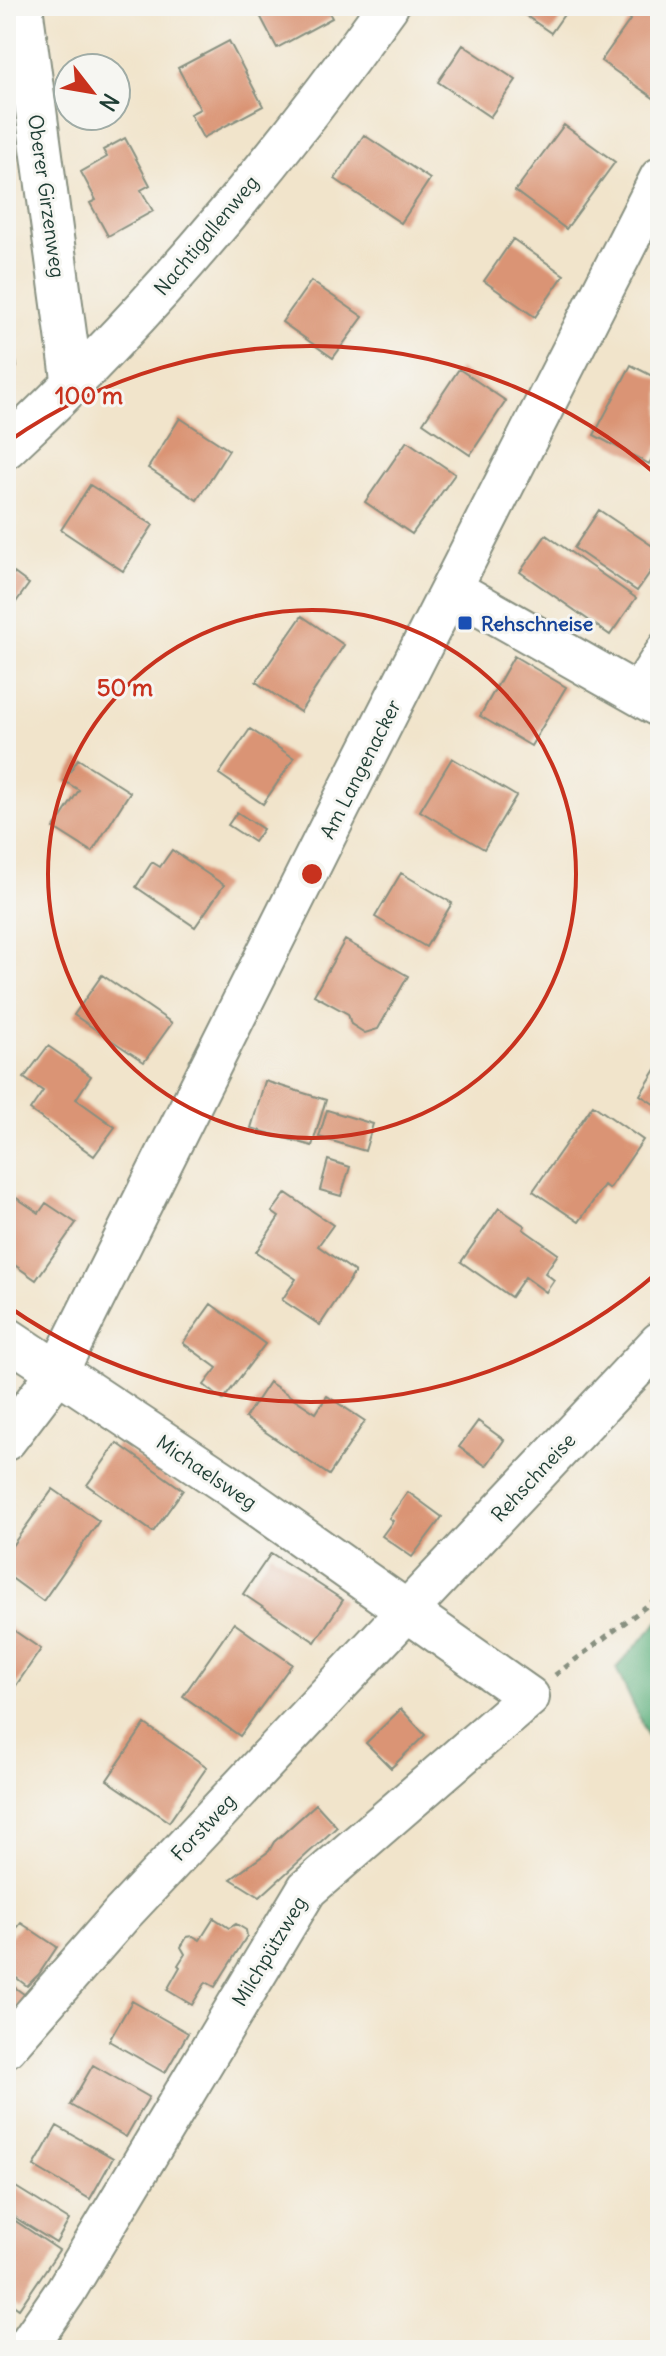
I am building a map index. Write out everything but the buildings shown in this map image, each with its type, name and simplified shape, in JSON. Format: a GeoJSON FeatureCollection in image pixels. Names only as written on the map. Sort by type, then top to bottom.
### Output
{"type":"FeatureCollection","features":[{"type":"Feature","properties":{"kind":"street","name":"Oberer Girzenweg"},"geometry":{"type":"LineString","coordinates":[[22,6],[73,386]]}},
{"type":"Feature","properties":{"kind":"street","name":"Nachtigallenweg"},"geometry":{"type":"LineString","coordinates":[[6,448],[73,386],[195,250],[275,153],[385,7]]}},
{"type":"Feature","properties":{"kind":"street","name":"Am Langenacker"},"geometry":{"type":"LineString","coordinates":[[6,1440],[57,1373],[660,178]]}},
{"type":"Feature","properties":{"kind":"street"},"geometry":{"type":"LineString","coordinates":[[452,589],[645,698]]}},
{"type":"Feature","properties":{"kind":"street","name":"Michaelsweg"},"geometry":{"type":"LineString","coordinates":[[6,1337],[224,1482],[405,1611]]}},
{"type":"Feature","properties":{"kind":"street","name":"Rehschneise"},"geometry":{"type":"LineString","coordinates":[[405,1611],[660,1342]]}},
{"type":"Feature","properties":{"kind":"street"},"geometry":{"type":"LineString","coordinates":[[405,1611],[529,1697]]}},
{"type":"Feature","properties":{"kind":"street","name":"Forstweg"},"geometry":{"type":"LineString","coordinates":[[6,2047],[133,1902],[405,1611]]}},
{"type":"Feature","properties":{"kind":"street","name":"Milchpützweg"},"geometry":{"type":"LineString","coordinates":[[25,2350],[65,2292],[307,1889],[529,1697]]}},
{"type":"Feature","properties":{"kind":"lane"},"geometry":{"type":"LineString","coordinates":[[645,698],[660,643]]}},
{"type":"Feature","properties":{"kind":"path"},"geometry":{"type":"LineString","coordinates":[[529,1697],[586,1650],[660,1596]]}},
{"type":"Feature","properties":{"kind":"green space"},"geometry":{"type":"Polygon","coordinates":[[[660,1620],[660,1762],[616,1668],[660,1620]]]}},
{"type":"Feature","properties":{"kind":"place","name":"Rehschneise"},"geometry":{"type":"Point","coordinates":[465,623]}}]}
